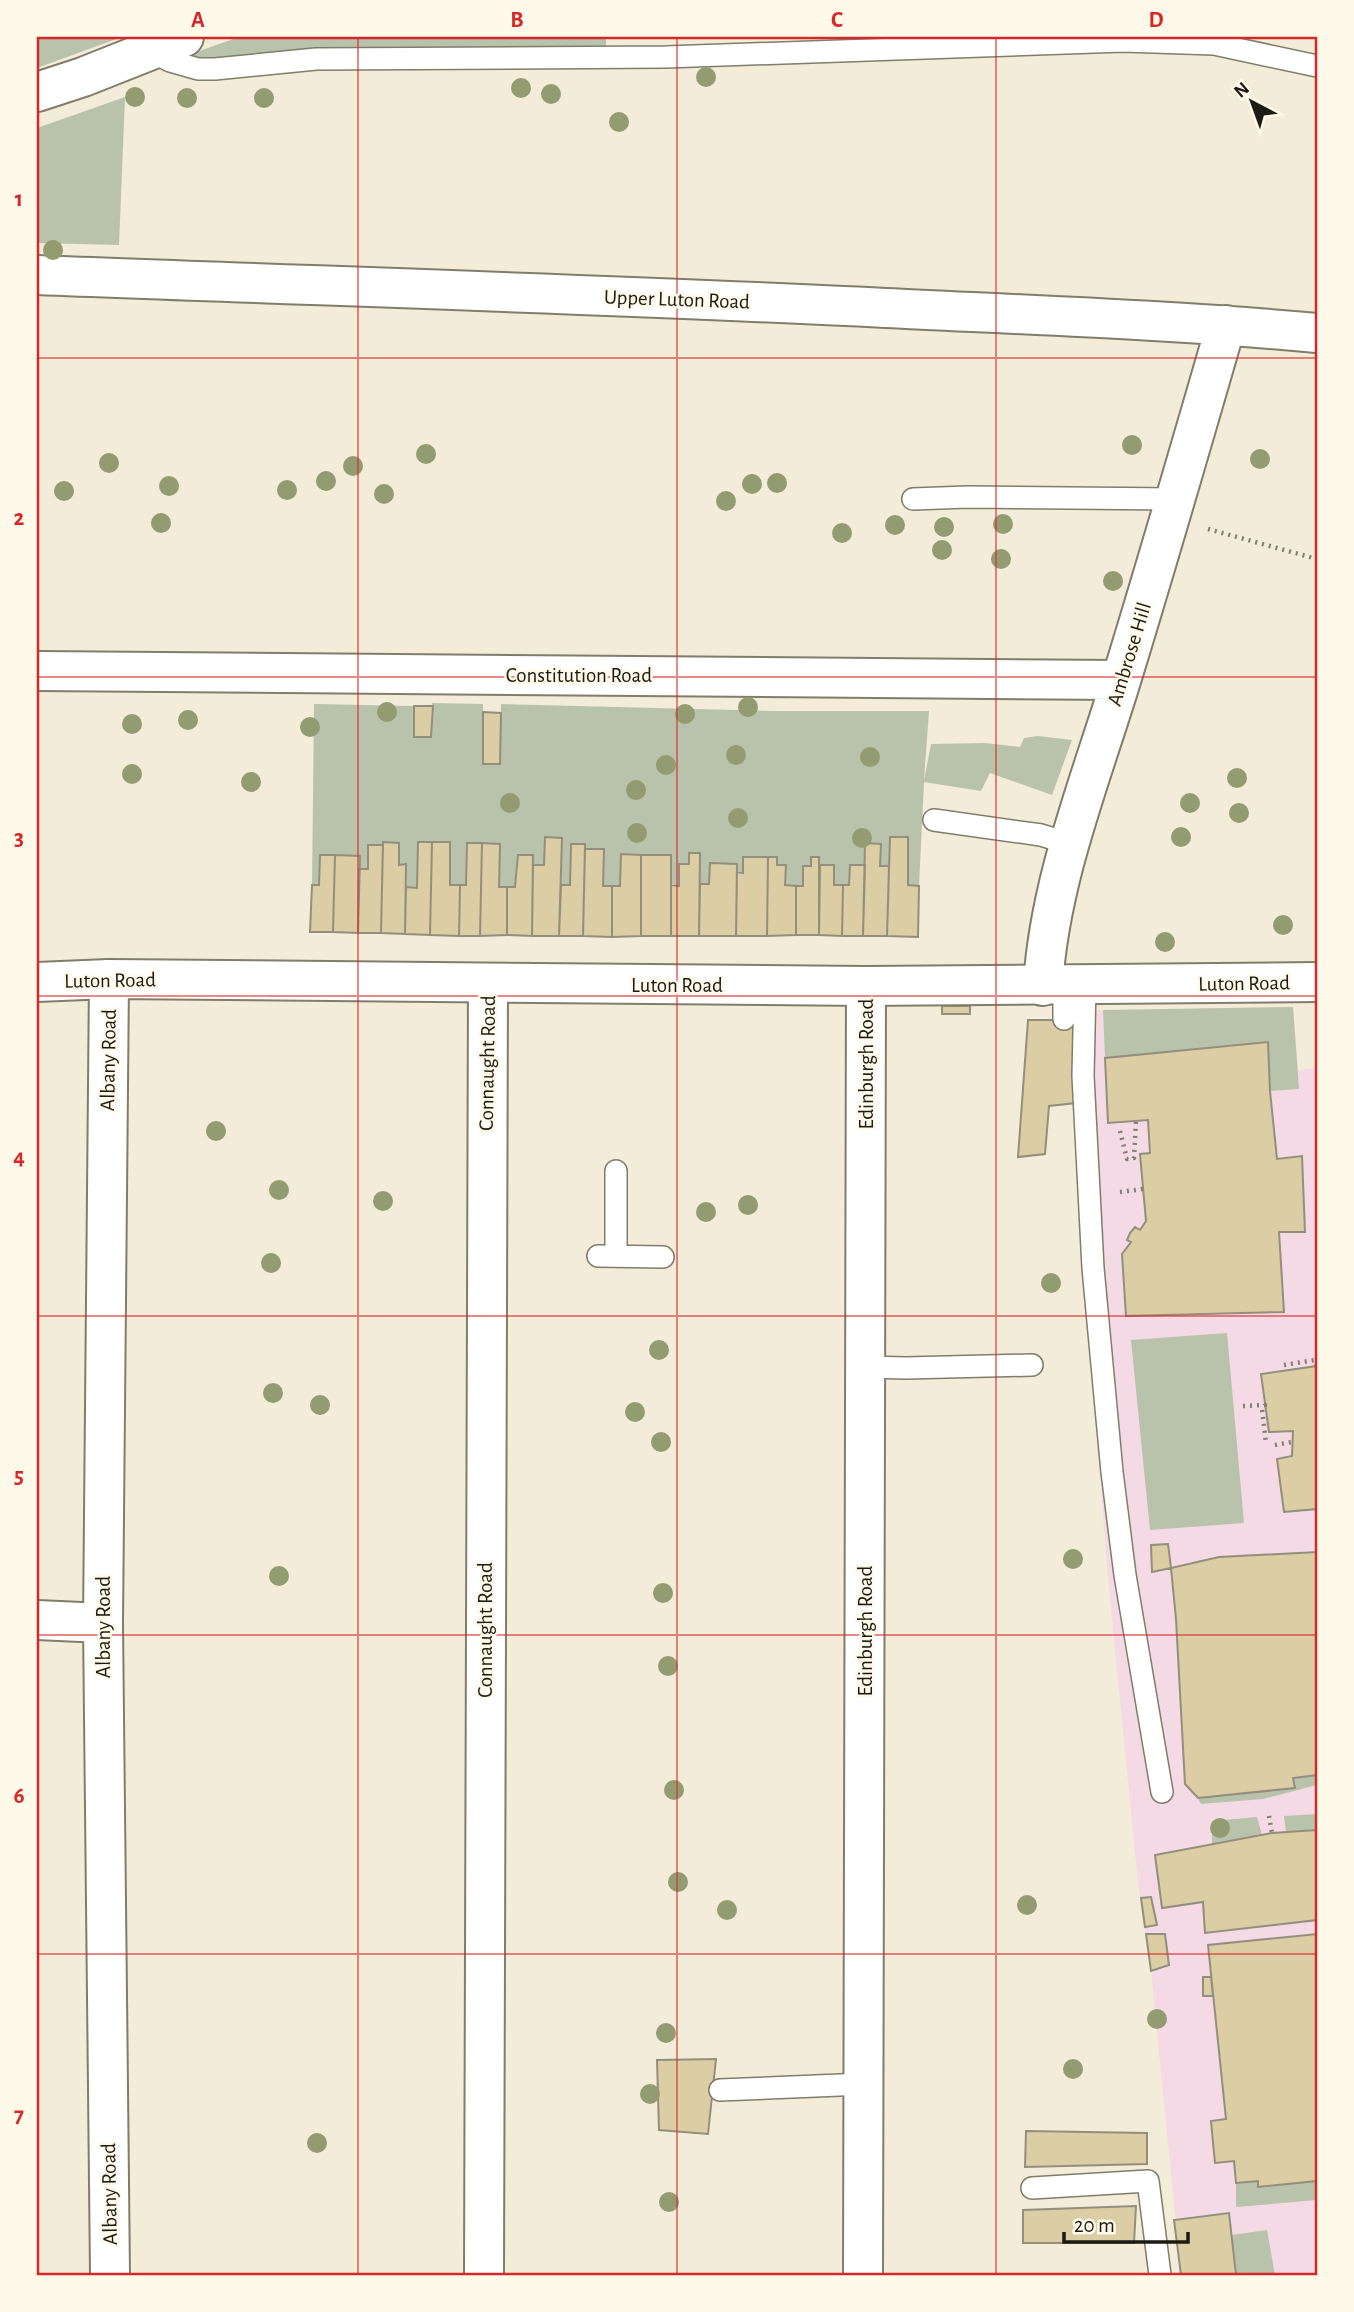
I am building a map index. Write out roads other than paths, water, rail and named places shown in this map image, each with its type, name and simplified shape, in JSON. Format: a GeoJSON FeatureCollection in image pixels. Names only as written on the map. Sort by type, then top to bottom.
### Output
{"type":"FeatureCollection","features":[{"type":"Feature","properties":{"kind":"street"},"geometry":{"type":"LineString","coordinates":[[37,92],[169,43]]}},
{"type":"Feature","properties":{"kind":"street","name":"Upper Luton Road"},"geometry":{"type":"LineString","coordinates":[[37,275],[658,297],[1226,325],[1317,333]]}},
{"type":"Feature","properties":{"kind":"street","name":"Ambrose Hill"},"geometry":{"type":"LineString","coordinates":[[1064,994],[1045,947],[1070,844],[1226,325]]}},
{"type":"Feature","properties":{"kind":"street","name":"Constitution Road"},"geometry":{"type":"LineString","coordinates":[[37,671],[1121,680]]}},
{"type":"Feature","properties":{"kind":"street","name":"Luton Road"},"geometry":{"type":"LineString","coordinates":[[37,982],[109,979],[866,986],[1064,994],[1317,982]]}},
{"type":"Feature","properties":{"kind":"street","name":"Albany Road"},"geometry":{"type":"LineString","coordinates":[[109,979],[103,1623],[110,2275]]}},
{"type":"Feature","properties":{"kind":"street","name":"Connaught Road"},"geometry":{"type":"LineString","coordinates":[[484,2275],[488,984]]}},
{"type":"Feature","properties":{"kind":"street","name":"Edinburgh Road"},"geometry":{"type":"LineString","coordinates":[[863,2275],[866,986]]}},
{"type":"Feature","properties":{"kind":"street"},"geometry":{"type":"LineString","coordinates":[[37,1620],[103,1623]]}},
{"type":"Feature","properties":{"kind":"lane"},"geometry":{"type":"LineString","coordinates":[[169,43],[159,55],[198,69],[316,59],[678,56],[1124,41],[1214,44],[1317,66]]}},
{"type":"Feature","properties":{"kind":"lane"},"geometry":{"type":"LineString","coordinates":[[913,499],[981,497],[1172,509]]}},
{"type":"Feature","properties":{"kind":"lane"},"geometry":{"type":"LineString","coordinates":[[934,820],[1041,835],[1070,844]]}},
{"type":"Feature","properties":{"kind":"lane"},"geometry":{"type":"LineString","coordinates":[[1064,994],[1083,1076],[1093,1268],[1112,1472],[1125,1575],[1162,1792]]}},
{"type":"Feature","properties":{"kind":"lane"},"geometry":{"type":"LineString","coordinates":[[616,1171],[607,1256],[663,1257]]}},
{"type":"Feature","properties":{"kind":"lane"},"geometry":{"type":"LineString","coordinates":[[866,1367],[1032,1365]]}},
{"type":"Feature","properties":{"kind":"lane"},"geometry":{"type":"LineString","coordinates":[[720,2090],[864,2084]]}},
{"type":"Feature","properties":{"kind":"lane"},"geometry":{"type":"LineString","coordinates":[[1032,2188],[1148,2182],[1160,2275]]}}]}
